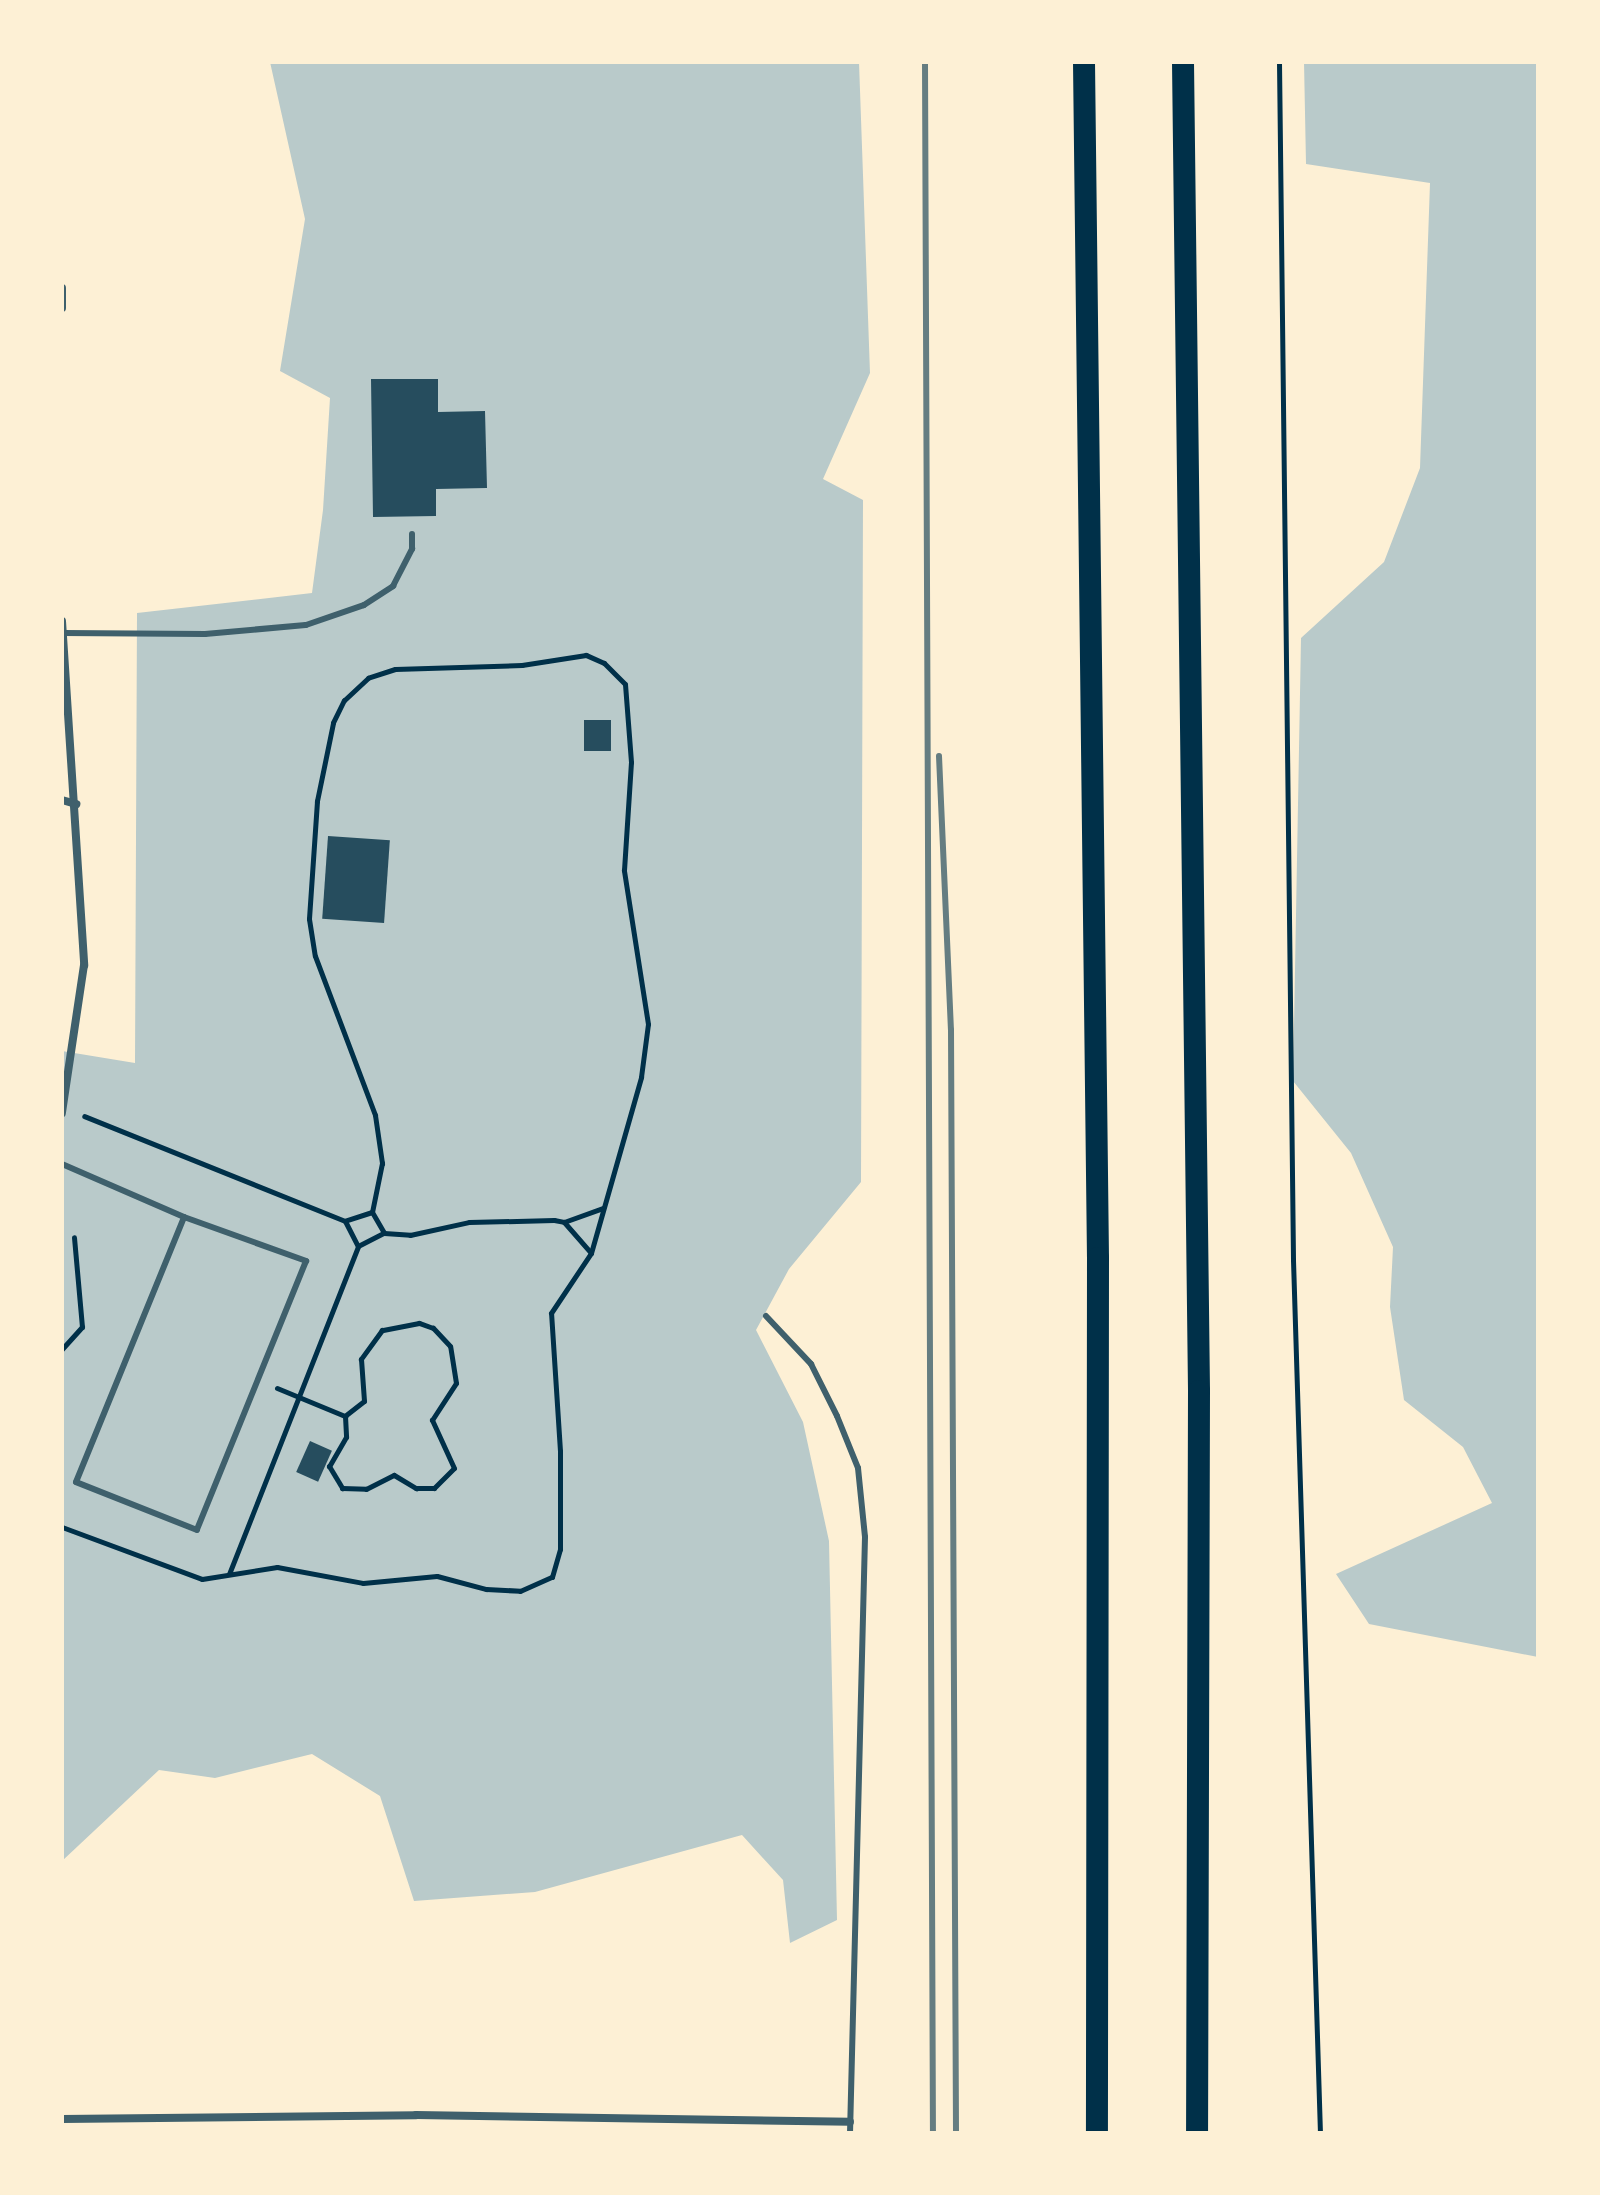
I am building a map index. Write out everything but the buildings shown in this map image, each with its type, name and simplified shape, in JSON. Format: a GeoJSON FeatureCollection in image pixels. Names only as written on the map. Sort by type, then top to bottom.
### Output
{"type":"FeatureCollection","features":[{"type":"Feature","properties":{"kind":"highway"},"geometry":{"type":"LineString","coordinates":[[1084,62],[1098,1258],[1097,2133]]}},
{"type":"Feature","properties":{"kind":"highway"},"geometry":{"type":"LineString","coordinates":[[1183,62],[1199,1391],[1197,2133]]}},
{"type":"Feature","properties":{"kind":"street"},"geometry":{"type":"LineString","coordinates":[[62,288],[62,308]]}},
{"type":"Feature","properties":{"kind":"street"},"geometry":{"type":"LineString","coordinates":[[62,621],[84,965],[62,1111]]}},
{"type":"Feature","properties":{"kind":"street"},"geometry":{"type":"LineString","coordinates":[[62,800],[76,804]]}},
{"type":"Feature","properties":{"kind":"street"},"geometry":{"type":"LineString","coordinates":[[62,2119],[416,2115],[850,2122]]}},
{"type":"Feature","properties":{"kind":"lane"},"geometry":{"type":"LineString","coordinates":[[63,633],[205,634],[306,625],[364,605],[393,586],[412,549],[412,534]]}},
{"type":"Feature","properties":{"kind":"lane"},"geometry":{"type":"LineString","coordinates":[[62,1164],[184,1217],[306,1261],[197,1530],[76,1482],[184,1217]]}},
{"type":"Feature","properties":{"kind":"lane"},"geometry":{"type":"LineString","coordinates":[[766,1316],[811,1364],[858,1468],[862,1510],[850,2133]]}},
{"type":"Feature","properties":{"kind":"path"},"geometry":{"type":"LineString","coordinates":[[1279,62],[1293,1260],[1320,2133]]}},
{"type":"Feature","properties":{"kind":"path"},"geometry":{"type":"LineString","coordinates":[[62,1527],[192,1577],[277,1567],[363,1583],[437,1576],[486,1589],[520,1591],[552,1577],[560,1549],[560,1451],[551,1313],[591,1253],[641,1077],[648,1024],[624,870],[631,711],[625,684],[604,663],[586,655],[564,655],[522,665],[395,669],[368,678],[344,700],[333,723],[317,801],[309,919],[315,956],[375,1115],[382,1163],[372,1212],[384,1233]]}},
{"type":"Feature","properties":{"kind":"path"},"geometry":{"type":"LineString","coordinates":[[62,1111],[345,1221],[372,1212]]}},
{"type":"Feature","properties":{"kind":"path"},"geometry":{"type":"LineString","coordinates":[[229,1575],[358,1246],[384,1233],[410,1235],[504,1219],[564,1222],[603,1208]]}},
{"type":"Feature","properties":{"kind":"path"},"geometry":{"type":"LineString","coordinates":[[345,1221],[358,1246]]}},
{"type":"Feature","properties":{"kind":"path"},"geometry":{"type":"LineString","coordinates":[[564,1222],[591,1253]]}},
{"type":"Feature","properties":{"kind":"path"},"geometry":{"type":"LineString","coordinates":[[62,1349],[82,1327],[74,1237]]}},
{"type":"Feature","properties":{"kind":"path"},"geometry":{"type":"LineString","coordinates":[[419,1323],[433,1328],[450,1346],[456,1383],[432,1420],[453,1460],[450,1477],[442,1484],[416,1488],[394,1475],[357,1491],[342,1488],[329,1466],[346,1437],[345,1416],[364,1401],[361,1359],[382,1330],[419,1323]]}},
{"type":"Feature","properties":{"kind":"path"},"geometry":{"type":"LineString","coordinates":[[257,1381],[345,1416]]}},
{"type":"Feature","properties":{"kind":"shaded area"},"geometry":{"type":"Polygon","coordinates":[[[270,62],[859,62],[870,373],[823,479],[863,500],[861,1182],[789,1269],[756,1330],[803,1422],[829,1541],[837,1920],[790,1943],[783,1880],[742,1835],[535,1892],[414,1901],[380,1796],[312,1754],[215,1778],[159,1770],[62,1861],[62,1051],[135,1063],[137,613],[312,593],[323,510],[330,398],[280,371],[305,219],[270,62]]]}},
{"type":"Feature","properties":{"kind":"shaded area"},"geometry":{"type":"Polygon","coordinates":[[[1304,62],[1538,62],[1538,1657],[1369,1624],[1336,1574],[1492,1503],[1463,1447],[1404,1400],[1390,1307],[1393,1247],[1351,1153],[1293,1081],[1301,638],[1384,562],[1420,468],[1430,183],[1306,164],[1304,62]]]}},
{"type":"Feature","properties":{"kind":"railway"},"geometry":{"type":"LineString","coordinates":[[925,62],[933,2133]]}},
{"type":"Feature","properties":{"kind":"railway"},"geometry":{"type":"LineString","coordinates":[[939,756],[951,1030],[956,2133]]}}]}
